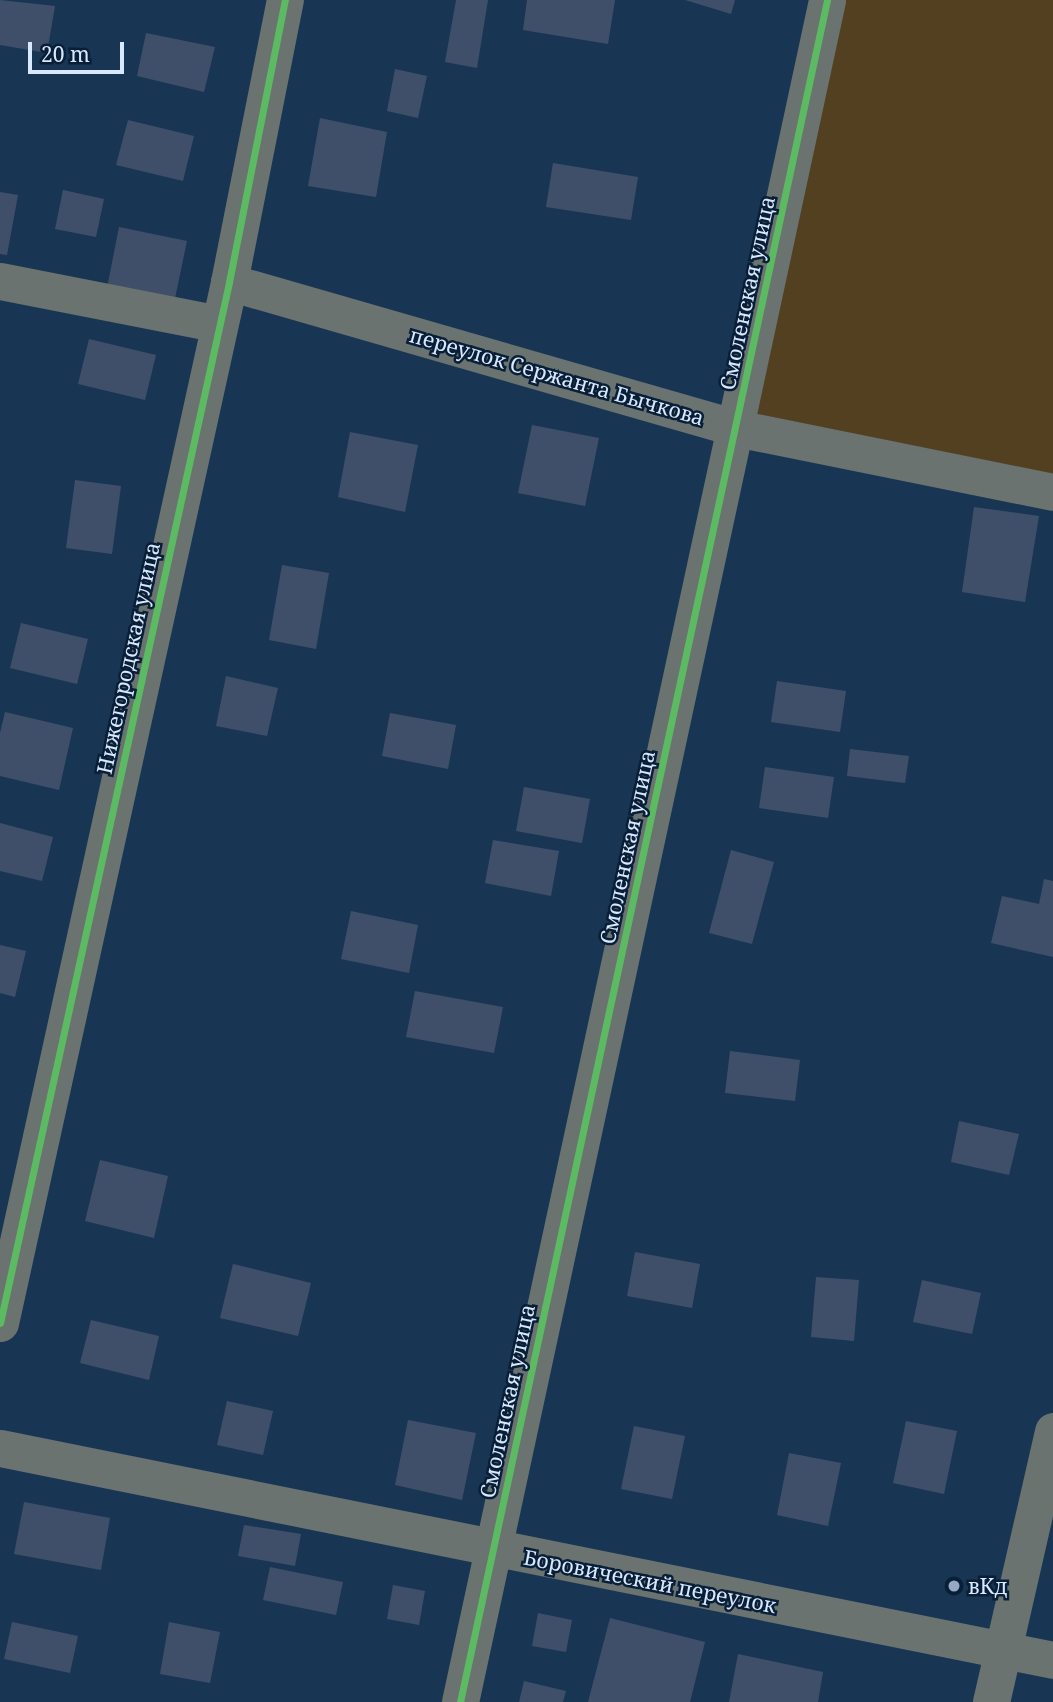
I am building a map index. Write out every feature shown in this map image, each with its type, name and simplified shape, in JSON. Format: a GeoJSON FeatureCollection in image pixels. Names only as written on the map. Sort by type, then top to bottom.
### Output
{"type":"FeatureCollection","features":[{"type":"Feature","properties":{"kind":"street","name":"Нижегородская улица"},"geometry":{"type":"LineString","coordinates":[[0,1323],[229,282],[285,0]]}},
{"type":"Feature","properties":{"kind":"street","name":"Смоленская улица"},"geometry":{"type":"LineString","coordinates":[[460,1702],[827,0]]}},
{"type":"Feature","properties":{"kind":"street"},"geometry":{"type":"LineString","coordinates":[[0,281],[219,324]]}},
{"type":"Feature","properties":{"kind":"street","name":"переулок Сержанта Бычкова"},"geometry":{"type":"LineString","coordinates":[[229,282],[736,428],[1053,492]]}},
{"type":"Feature","properties":{"kind":"street"},"geometry":{"type":"LineString","coordinates":[[991,1702],[1053,1431]]}},
{"type":"Feature","properties":{"kind":"street","name":"Боровический переулок"},"geometry":{"type":"LineString","coordinates":[[0,1448],[1053,1660]]}},
{"type":"Feature","properties":{"kind":"shaded area"},"geometry":{"type":"Polygon","coordinates":[[[845,0],[1053,0],[1053,474],[757,414],[845,0]]]}},
{"type":"Feature","properties":{"kind":"building"},"geometry":{"type":"Polygon","coordinates":[[[0,0],[55,6],[47,53],[0,45],[0,0]]]}},
{"type":"Feature","properties":{"kind":"building"},"geometry":{"type":"Polygon","coordinates":[[[456,0],[488,0],[477,68],[445,62],[456,0]]]}},
{"type":"Feature","properties":{"kind":"building"},"geometry":{"type":"Polygon","coordinates":[[[527,0],[615,0],[608,44],[523,30],[527,0]]]}},
{"type":"Feature","properties":{"kind":"building"},"geometry":{"type":"Polygon","coordinates":[[[685,0],[735,0],[731,14],[685,0]]]}},
{"type":"Feature","properties":{"kind":"building"},"geometry":{"type":"Polygon","coordinates":[[[146,33],[215,47],[204,92],[137,76],[146,33]]]}},
{"type":"Feature","properties":{"kind":"building"},"geometry":{"type":"Polygon","coordinates":[[[395,69],[427,76],[418,118],[387,111],[395,69]]]}},
{"type":"Feature","properties":{"kind":"building"},"geometry":{"type":"Polygon","coordinates":[[[320,118],[387,132],[376,197],[308,186],[320,118]]]}},
{"type":"Feature","properties":{"kind":"building"},"geometry":{"type":"Polygon","coordinates":[[[128,120],[194,136],[183,181],[116,165],[128,120]]]}},
{"type":"Feature","properties":{"kind":"building"},"geometry":{"type":"Polygon","coordinates":[[[553,163],[638,177],[631,220],[546,207],[553,163]]]}},
{"type":"Feature","properties":{"kind":"building"},"geometry":{"type":"Polygon","coordinates":[[[63,190],[104,199],[96,237],[55,229],[63,190]]]}},
{"type":"Feature","properties":{"kind":"building"},"geometry":{"type":"Polygon","coordinates":[[[0,192],[18,195],[7,255],[0,254],[0,192]]]}},
{"type":"Feature","properties":{"kind":"building"},"geometry":{"type":"Polygon","coordinates":[[[119,227],[187,241],[173,308],[106,293],[119,227]]]}},
{"type":"Feature","properties":{"kind":"building"},"geometry":{"type":"Polygon","coordinates":[[[89,339],[156,355],[145,400],[78,384],[89,339]]]}},
{"type":"Feature","properties":{"kind":"building"},"geometry":{"type":"Polygon","coordinates":[[[532,425],[599,438],[585,506],[518,493],[532,425]]]}},
{"type":"Feature","properties":{"kind":"building"},"geometry":{"type":"Polygon","coordinates":[[[350,432],[418,445],[405,512],[338,497],[350,432]]]}},
{"type":"Feature","properties":{"kind":"building"},"geometry":{"type":"Polygon","coordinates":[[[75,480],[121,486],[112,554],[66,548],[75,480]]]}},
{"type":"Feature","properties":{"kind":"building"},"geometry":{"type":"Polygon","coordinates":[[[974,507],[1039,516],[1025,602],[962,592],[974,507]]]}},
{"type":"Feature","properties":{"kind":"building"},"geometry":{"type":"Polygon","coordinates":[[[282,565],[329,573],[316,649],[269,640],[282,565]]]}},
{"type":"Feature","properties":{"kind":"building"},"geometry":{"type":"Polygon","coordinates":[[[21,623],[88,639],[77,684],[10,668],[21,623]]]}},
{"type":"Feature","properties":{"kind":"building"},"geometry":{"type":"Polygon","coordinates":[[[226,676],[278,688],[267,736],[216,726],[226,676]]]}},
{"type":"Feature","properties":{"kind":"building"},"geometry":{"type":"Polygon","coordinates":[[[777,681],[846,691],[840,732],[771,722],[777,681]]]}},
{"type":"Feature","properties":{"kind":"building"},"geometry":{"type":"Polygon","coordinates":[[[5,712],[73,728],[59,790],[0,776],[0,733],[5,712]]]}},
{"type":"Feature","properties":{"kind":"building"},"geometry":{"type":"Polygon","coordinates":[[[390,713],[456,725],[448,769],[382,756],[390,713]]]}},
{"type":"Feature","properties":{"kind":"building"},"geometry":{"type":"Polygon","coordinates":[[[850,749],[909,756],[905,783],[847,776],[850,749]]]}},
{"type":"Feature","properties":{"kind":"building"},"geometry":{"type":"Polygon","coordinates":[[[765,767],[834,777],[828,818],[759,808],[765,767]]]}},
{"type":"Feature","properties":{"kind":"building"},"geometry":{"type":"Polygon","coordinates":[[[524,787],[590,799],[582,843],[516,831],[524,787]]]}},
{"type":"Feature","properties":{"kind":"building"},"geometry":{"type":"Polygon","coordinates":[[[0,823],[53,837],[42,881],[0,871],[0,823]]]}},
{"type":"Feature","properties":{"kind":"building"},"geometry":{"type":"Polygon","coordinates":[[[493,840],[559,851],[551,896],[485,883],[493,840]]]}},
{"type":"Feature","properties":{"kind":"building"},"geometry":{"type":"Polygon","coordinates":[[[731,850],[774,862],[752,944],[709,933],[731,850]]]}},
{"type":"Feature","properties":{"kind":"building"},"geometry":{"type":"Polygon","coordinates":[[[1044,879],[1053,881],[1053,957],[991,943],[1002,896],[1039,904],[1044,879]]]}},
{"type":"Feature","properties":{"kind":"building"},"geometry":{"type":"Polygon","coordinates":[[[351,911],[418,925],[409,973],[341,959],[351,911]]]}},
{"type":"Feature","properties":{"kind":"building"},"geometry":{"type":"Polygon","coordinates":[[[0,945],[26,951],[15,997],[0,993],[0,945]]]}},
{"type":"Feature","properties":{"kind":"building"},"geometry":{"type":"Polygon","coordinates":[[[415,991],[503,1007],[494,1053],[406,1037],[415,991]]]}},
{"type":"Feature","properties":{"kind":"building"},"geometry":{"type":"Polygon","coordinates":[[[730,1051],[800,1060],[795,1101],[725,1093],[730,1051]]]}},
{"type":"Feature","properties":{"kind":"building"},"geometry":{"type":"Polygon","coordinates":[[[959,1121],[1019,1134],[1009,1175],[951,1162],[959,1121]]]}},
{"type":"Feature","properties":{"kind":"building"},"geometry":{"type":"Polygon","coordinates":[[[100,1160],[168,1176],[154,1238],[85,1221],[100,1160]]]}},
{"type":"Feature","properties":{"kind":"building"},"geometry":{"type":"Polygon","coordinates":[[[635,1252],[700,1264],[692,1308],[627,1296],[635,1252]]]}},
{"type":"Feature","properties":{"kind":"building"},"geometry":{"type":"Polygon","coordinates":[[[233,1264],[311,1283],[298,1336],[220,1318],[233,1264]]]}},
{"type":"Feature","properties":{"kind":"building"},"geometry":{"type":"Polygon","coordinates":[[[816,1277],[859,1280],[854,1341],[811,1337],[816,1277]]]}},
{"type":"Feature","properties":{"kind":"building"},"geometry":{"type":"Polygon","coordinates":[[[922,1280],[981,1293],[972,1334],[913,1322],[922,1280]]]}},
{"type":"Feature","properties":{"kind":"building"},"geometry":{"type":"Polygon","coordinates":[[[91,1320],[159,1336],[149,1380],[80,1363],[91,1320]]]}},
{"type":"Feature","properties":{"kind":"building"},"geometry":{"type":"Polygon","coordinates":[[[227,1401],[273,1411],[263,1455],[217,1445],[227,1401]]]}},
{"type":"Feature","properties":{"kind":"building"},"geometry":{"type":"Polygon","coordinates":[[[408,1420],[476,1433],[462,1500],[395,1485],[408,1420]]]}},
{"type":"Feature","properties":{"kind":"building"},"geometry":{"type":"Polygon","coordinates":[[[906,1421],[957,1431],[944,1494],[893,1483],[906,1421]]]}},
{"type":"Feature","properties":{"kind":"building"},"geometry":{"type":"Polygon","coordinates":[[[634,1426],[685,1436],[672,1499],[621,1489],[634,1426]]]}},
{"type":"Feature","properties":{"kind":"building"},"geometry":{"type":"Polygon","coordinates":[[[789,1453],[841,1463],[828,1526],[777,1515],[789,1453]]]}},
{"type":"Feature","properties":{"kind":"building"},"geometry":{"type":"Polygon","coordinates":[[[24,1502],[110,1518],[101,1570],[14,1554],[24,1502]]]}},
{"type":"Feature","properties":{"kind":"building"},"geometry":{"type":"Polygon","coordinates":[[[244,1525],[301,1534],[295,1566],[238,1556],[244,1525]]]}},
{"type":"Feature","properties":{"kind":"building"},"geometry":{"type":"Polygon","coordinates":[[[270,1567],[343,1582],[336,1615],[263,1600],[270,1567]]]}},
{"type":"Feature","properties":{"kind":"building"},"geometry":{"type":"Polygon","coordinates":[[[393,1585],[425,1591],[419,1625],[387,1619],[393,1585]]]}},
{"type":"Feature","properties":{"kind":"building"},"geometry":{"type":"Polygon","coordinates":[[[538,1613],[572,1620],[566,1652],[532,1646],[538,1613]]]}},
{"type":"Feature","properties":{"kind":"building"},"geometry":{"type":"Polygon","coordinates":[[[610,1618],[705,1642],[690,1702],[588,1702],[610,1618]]]}},
{"type":"Feature","properties":{"kind":"building"},"geometry":{"type":"Polygon","coordinates":[[[12,1622],[78,1636],[70,1673],[4,1659],[12,1622]]]}},
{"type":"Feature","properties":{"kind":"building"},"geometry":{"type":"Polygon","coordinates":[[[169,1622],[220,1632],[210,1683],[160,1674],[169,1622]]]}},
{"type":"Feature","properties":{"kind":"building"},"geometry":{"type":"Polygon","coordinates":[[[738,1654],[823,1672],[818,1702],[729,1702],[738,1654]]]}},
{"type":"Feature","properties":{"kind":"building"},"geometry":{"type":"Polygon","coordinates":[[[524,1681],[566,1691],[563,1702],[519,1702],[524,1681]]]}},
{"type":"Feature","properties":{"kind":"cycle path"},"geometry":{"type":"LineString","coordinates":[[0,1323],[229,282],[285,0]]}},
{"type":"Feature","properties":{"kind":"cycle path"},"geometry":{"type":"LineString","coordinates":[[460,1702],[827,0]]}},
{"type":"Feature","properties":{"kind":"place","name":"вКд"},"geometry":{"type":"Point","coordinates":[954,1586]}}]}
